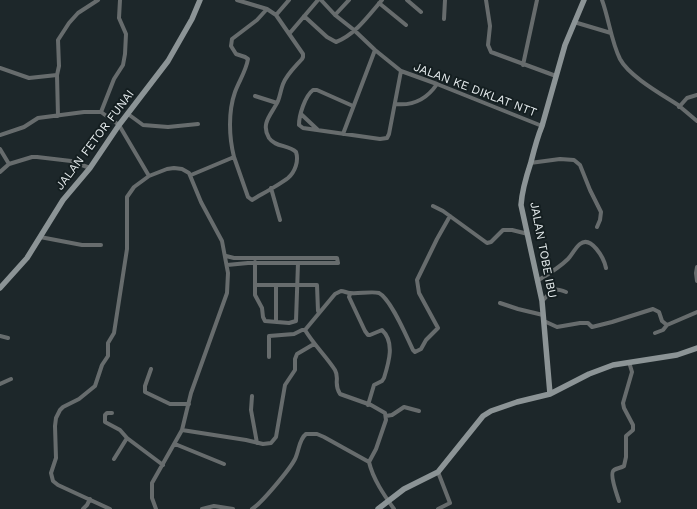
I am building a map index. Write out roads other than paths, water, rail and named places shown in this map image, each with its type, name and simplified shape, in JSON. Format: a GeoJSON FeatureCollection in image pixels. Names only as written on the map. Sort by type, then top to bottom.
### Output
{"type":"FeatureCollection","features":[{"type":"Feature","properties":{"kind":"street"},"geometry":{"type":"LineString","coordinates":[[58,116],[57,75],[59,66],[59,38],[78,13],[98,0]]}},
{"type":"Feature","properties":{"kind":"street"},"geometry":{"type":"LineString","coordinates":[[101,112],[111,85],[123,65],[125,54],[126,34],[119,18],[120,0]]}},
{"type":"Feature","properties":{"kind":"street","name":"JALAN FETOR FUNAI"},"geometry":{"type":"LineString","coordinates":[[0,288],[28,258],[63,200],[90,168],[119,125],[175,49],[192,19],[200,0]]}},
{"type":"Feature","properties":{"kind":"street"},"geometry":{"type":"LineString","coordinates":[[237,0],[268,9],[276,15],[304,57],[285,78],[277,103],[267,120],[267,132],[269,138],[274,143],[294,150],[297,158],[296,165],[290,176],[256,197],[250,199],[231,146],[231,109],[236,90],[248,59],[236,54],[231,42],[234,37],[258,20],[268,9]]}},
{"type":"Feature","properties":{"kind":"street"},"geometry":{"type":"LineString","coordinates":[[256,6],[258,0]]}},
{"type":"Feature","properties":{"kind":"street"},"geometry":{"type":"LineString","coordinates":[[276,15],[289,0]]}},
{"type":"Feature","properties":{"kind":"street"},"geometry":{"type":"LineString","coordinates":[[289,34],[319,0]]}},
{"type":"Feature","properties":{"kind":"street","name":"JALAN KE DIKLAT NTT"},"geometry":{"type":"LineString","coordinates":[[319,0],[401,71],[542,126]]}},
{"type":"Feature","properties":{"kind":"street"},"geometry":{"type":"LineString","coordinates":[[335,15],[349,0]]}},
{"type":"Feature","properties":{"kind":"street"},"geometry":{"type":"LineString","coordinates":[[407,0],[421,12]]}},
{"type":"Feature","properties":{"kind":"street"},"geometry":{"type":"LineString","coordinates":[[439,0],[445,2],[444,19]]}},
{"type":"Feature","properties":{"kind":"street"},"geometry":{"type":"LineString","coordinates":[[486,0],[490,19],[488,45],[490,50],[495,54],[556,76]]}},
{"type":"Feature","properties":{"kind":"street"},"geometry":{"type":"LineString","coordinates":[[523,65],[538,0]]}},
{"type":"Feature","properties":{"kind":"street","name":"JALAN TOBE IBU"},"geometry":{"type":"LineString","coordinates":[[550,394],[542,301],[522,200],[524,182],[565,45],[584,0]]}},
{"type":"Feature","properties":{"kind":"street"},"geometry":{"type":"LineString","coordinates":[[602,0],[617,52],[626,67],[652,89],[679,106],[697,121]]}},
{"type":"Feature","properties":{"kind":"street"},"geometry":{"type":"LineString","coordinates":[[304,16],[327,37],[334,41],[342,40],[354,30],[380,1],[406,25]]}},
{"type":"Feature","properties":{"kind":"street"},"geometry":{"type":"LineString","coordinates":[[574,22],[611,32]]}},
{"type":"Feature","properties":{"kind":"street"},"geometry":{"type":"LineString","coordinates":[[353,106],[317,90],[313,90],[309,94],[298,123],[300,127],[343,134],[375,50]]}},
{"type":"Feature","properties":{"kind":"street"},"geometry":{"type":"LineString","coordinates":[[0,68],[29,78],[57,75]]}},
{"type":"Feature","properties":{"kind":"street","name":"JALAN KE DIKLAT NTT"},"geometry":{"type":"LineString","coordinates":[[343,134],[380,139],[387,138],[390,134],[401,71]]}},
{"type":"Feature","properties":{"kind":"street"},"geometry":{"type":"LineString","coordinates":[[395,104],[402,104],[423,99],[432,92],[437,84]]}},
{"type":"Feature","properties":{"kind":"street"},"geometry":{"type":"LineString","coordinates":[[679,106],[686,99],[697,95]]}},
{"type":"Feature","properties":{"kind":"street"},"geometry":{"type":"LineString","coordinates":[[255,96],[277,103]]}},
{"type":"Feature","properties":{"kind":"street"},"geometry":{"type":"LineString","coordinates":[[0,136],[24,127],[36,119],[101,112],[119,125],[149,176]]}},
{"type":"Feature","properties":{"kind":"street"},"geometry":{"type":"LineString","coordinates":[[128,114],[143,125],[168,127],[198,124]]}},
{"type":"Feature","properties":{"kind":"street"},"geometry":{"type":"LineString","coordinates":[[301,114],[318,130]]}},
{"type":"Feature","properties":{"kind":"street"},"geometry":{"type":"LineString","coordinates":[[0,149],[9,164]]}},
{"type":"Feature","properties":{"kind":"street"},"geometry":{"type":"LineString","coordinates":[[0,172],[9,164],[32,157],[75,161],[90,168]]}},
{"type":"Feature","properties":{"kind":"street"},"geometry":{"type":"LineString","coordinates":[[191,175],[234,157]]}},
{"type":"Feature","properties":{"kind":"street"},"geometry":{"type":"LineString","coordinates":[[530,163],[560,159],[577,161],[582,168],[590,190],[601,212],[600,220],[596,227]]}},
{"type":"Feature","properties":{"kind":"street"},"geometry":{"type":"LineString","coordinates":[[110,509],[58,485],[53,481],[52,473],[57,450],[55,422],[58,413],[63,407],[79,399],[95,386],[102,365],[108,356],[108,343],[115,328],[126,256],[127,197],[134,187],[149,176],[174,168],[185,171],[191,175],[201,202],[222,241],[228,273],[227,292],[191,393],[182,430],[152,483],[152,498],[156,509]]}},
{"type":"Feature","properties":{"kind":"street"},"geometry":{"type":"LineString","coordinates":[[271,188],[280,220]]}},
{"type":"Feature","properties":{"kind":"street"},"geometry":{"type":"LineString","coordinates":[[433,206],[443,211],[487,243],[491,242],[503,230],[512,230],[528,234]]}},
{"type":"Feature","properties":{"kind":"street"},"geometry":{"type":"LineString","coordinates":[[269,357],[269,336],[294,334],[305,330],[335,294],[341,291],[350,294],[377,293],[381,295],[400,322],[413,350],[415,352],[420,350],[426,340],[438,328],[419,293],[417,280],[437,238],[450,216]]}},
{"type":"Feature","properties":{"kind":"street"},"geometry":{"type":"LineString","coordinates":[[40,237],[82,245],[101,245]]}},
{"type":"Feature","properties":{"kind":"street"},"geometry":{"type":"LineString","coordinates":[[537,281],[569,258],[577,246],[583,242],[588,242],[596,248],[605,263],[606,268]]}},
{"type":"Feature","properties":{"kind":"street"},"geometry":{"type":"LineString","coordinates":[[226,256],[234,258],[255,258],[298,261],[338,264],[338,261],[337,258],[298,261],[255,264],[227,265]]}},
{"type":"Feature","properties":{"kind":"street"},"geometry":{"type":"LineString","coordinates":[[255,258],[254,295],[262,308],[265,321],[290,323],[296,321],[298,261]]}},
{"type":"Feature","properties":{"kind":"street"},"geometry":{"type":"LineString","coordinates":[[697,267],[697,281]]}},
{"type":"Feature","properties":{"kind":"street"},"geometry":{"type":"LineString","coordinates":[[255,285],[317,286],[318,311]]}},
{"type":"Feature","properties":{"kind":"street"},"geometry":{"type":"LineString","coordinates":[[276,286],[276,322]]}},
{"type":"Feature","properties":{"kind":"street"},"geometry":{"type":"LineString","coordinates":[[542,301],[552,290],[556,289],[566,292]]}},
{"type":"Feature","properties":{"kind":"street"},"geometry":{"type":"LineString","coordinates":[[350,294],[349,297],[365,332],[370,335],[383,330],[390,347],[384,378],[382,381],[374,385],[368,405]]}},
{"type":"Feature","properties":{"kind":"street"},"geometry":{"type":"LineString","coordinates":[[500,303],[518,309],[543,314]]}},
{"type":"Feature","properties":{"kind":"street"},"geometry":{"type":"LineString","coordinates":[[544,321],[557,327],[587,323],[593,327],[653,310],[659,312],[662,321],[667,325]]}},
{"type":"Feature","properties":{"kind":"street"},"geometry":{"type":"LineString","coordinates":[[655,333],[663,330],[667,325],[697,312]]}},
{"type":"Feature","properties":{"kind":"street"},"geometry":{"type":"LineString","coordinates":[[305,330],[314,344],[322,351],[336,371],[336,384],[340,394],[381,410],[386,416],[376,449],[369,462]]}},
{"type":"Feature","properties":{"kind":"street"},"geometry":{"type":"LineString","coordinates":[[0,336],[8,338]]}},
{"type":"Feature","properties":{"kind":"street"},"geometry":{"type":"LineString","coordinates":[[182,430],[269,444],[273,441],[278,428],[285,385],[295,370],[296,356],[314,344]]}},
{"type":"Feature","properties":{"kind":"street"},"geometry":{"type":"LineString","coordinates":[[378,509],[408,486],[438,472],[487,413],[517,402],[550,394],[598,370],[613,365],[677,355],[697,348]]}},
{"type":"Feature","properties":{"kind":"street"},"geometry":{"type":"LineString","coordinates":[[618,501],[612,472],[624,466],[626,457],[626,436],[633,430],[633,425],[624,408],[623,402],[632,372],[629,362]]}},
{"type":"Feature","properties":{"kind":"street"},"geometry":{"type":"LineString","coordinates":[[151,369],[145,386],[145,392],[170,404],[188,404]]}},
{"type":"Feature","properties":{"kind":"street"},"geometry":{"type":"LineString","coordinates":[[0,384],[11,379]]}},
{"type":"Feature","properties":{"kind":"street"},"geometry":{"type":"LineString","coordinates":[[252,396],[251,410],[256,443]]}},
{"type":"Feature","properties":{"kind":"street"},"geometry":{"type":"LineString","coordinates":[[386,416],[392,415],[404,407],[419,411]]}},
{"type":"Feature","properties":{"kind":"street"},"geometry":{"type":"LineString","coordinates":[[112,412],[105,415],[105,422],[117,428],[127,438],[163,465]]}},
{"type":"Feature","properties":{"kind":"street"},"geometry":{"type":"LineString","coordinates":[[252,509],[295,460],[302,438],[306,434],[317,434],[324,437],[369,462],[388,501],[394,509]]}},
{"type":"Feature","properties":{"kind":"street"},"geometry":{"type":"LineString","coordinates":[[114,459],[127,438]]}},
{"type":"Feature","properties":{"kind":"street"},"geometry":{"type":"LineString","coordinates":[[175,444],[224,464]]}},
{"type":"Feature","properties":{"kind":"street"},"geometry":{"type":"LineString","coordinates":[[438,472],[450,503],[438,509]]}},
{"type":"Feature","properties":{"kind":"street"},"geometry":{"type":"LineString","coordinates":[[83,509],[90,499]]}},
{"type":"Feature","properties":{"kind":"street"},"geometry":{"type":"LineString","coordinates":[[202,509],[210,506],[219,506],[233,509]]}}]}
